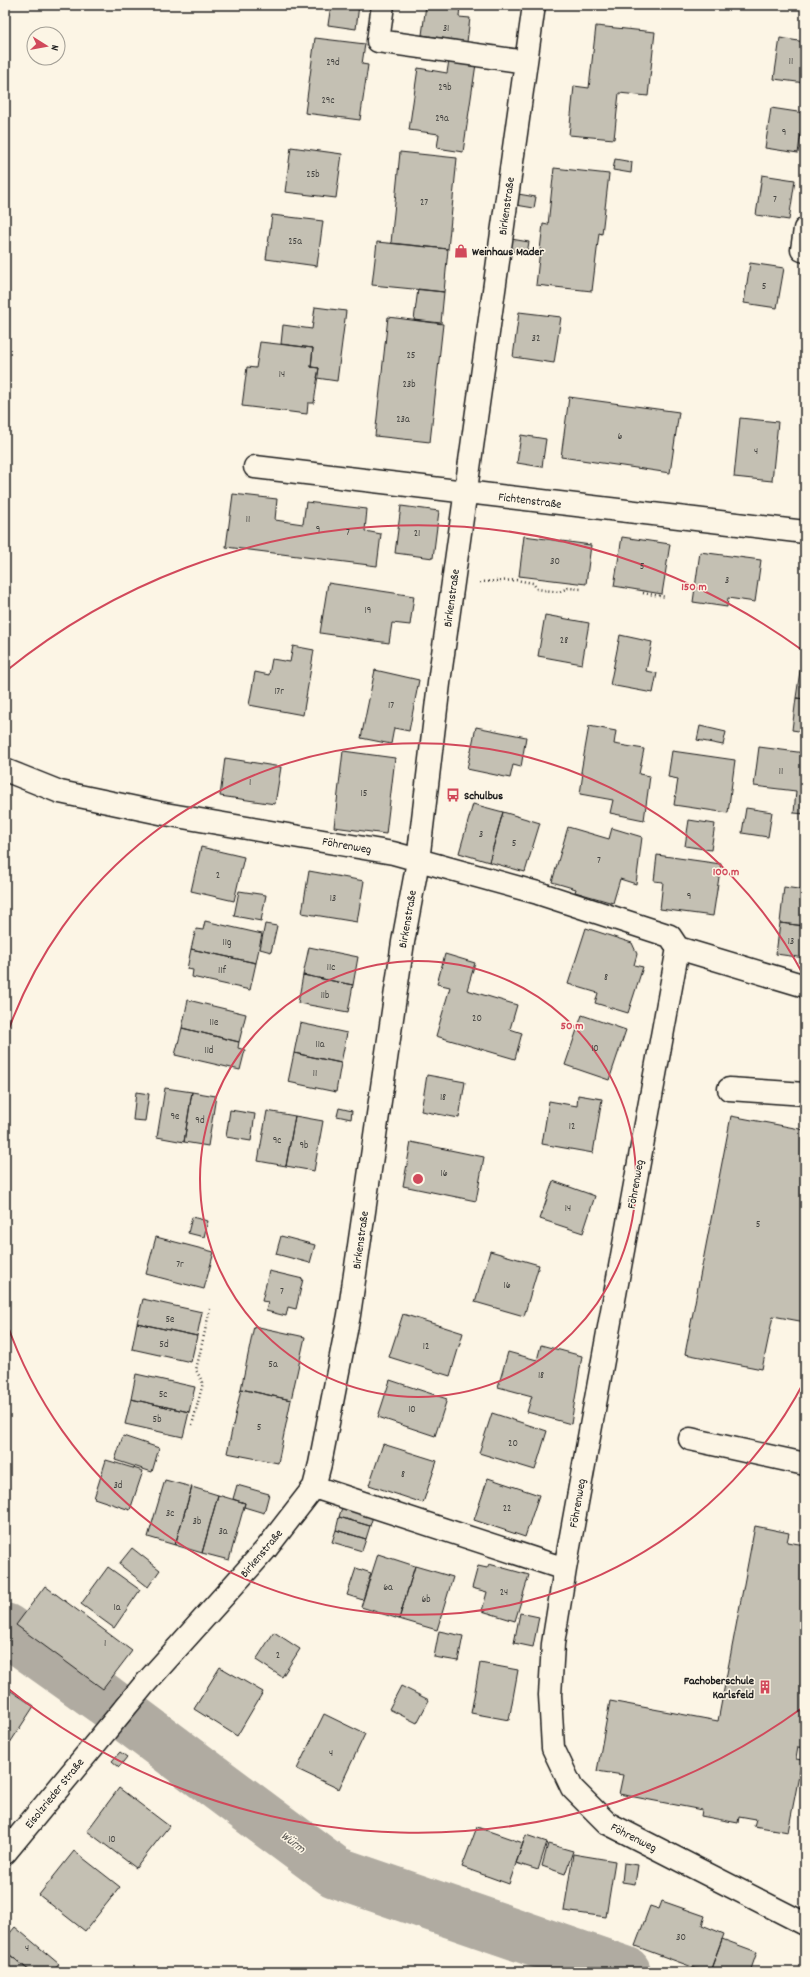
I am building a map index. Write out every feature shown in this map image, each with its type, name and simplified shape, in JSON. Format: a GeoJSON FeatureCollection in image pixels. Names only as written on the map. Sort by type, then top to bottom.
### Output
{"type":"FeatureCollection","features":[{"type":"Feature","properties":{"kind":"street"},"geometry":{"type":"LineString","coordinates":[[383,5],[378,41],[526,62]]}},
{"type":"Feature","properties":{"kind":"street","name":"Birkenstraße"},"geometry":{"type":"LineString","coordinates":[[94,1745],[143,1686],[261,1555],[314,1487],[320,1464],[349,1315],[403,942],[418,861],[453,580],[534,5]]}},
{"type":"Feature","properties":{"kind":"street"},"geometry":{"type":"LineString","coordinates":[[805,229],[802,250],[805,251]]}},
{"type":"Feature","properties":{"kind":"street","name":"Fichtenstraße"},"geometry":{"type":"LineString","coordinates":[[255,467],[805,532]]}},
{"type":"Feature","properties":{"kind":"street","name":"Föhrenweg"},"geometry":{"type":"LineString","coordinates":[[5,770],[60,792],[165,814],[393,854],[538,893],[670,936],[678,948],[805,986]]}},
{"type":"Feature","properties":{"kind":"street","name":"Föhrenweg"},"geometry":{"type":"LineString","coordinates":[[678,948],[565,1569],[553,1644],[550,1695],[553,1748],[572,1788],[607,1824],[805,1924]]}},
{"type":"Feature","properties":{"kind":"street"},"geometry":{"type":"LineString","coordinates":[[729,1089],[805,1094]]}},
{"type":"Feature","properties":{"kind":"street"},"geometry":{"type":"LineString","coordinates":[[690,1439],[805,1464]]}},
{"type":"Feature","properties":{"kind":"street"},"geometry":{"type":"LineString","coordinates":[[314,1487],[565,1569]]}},
{"type":"Feature","properties":{"kind":"street","name":"Eisolzrieder Straße"},"geometry":{"type":"LineString","coordinates":[[5,1854],[94,1745]]}},
{"type":"Feature","properties":{"kind":"path"},"geometry":{"type":"LineString","coordinates":[[453,580],[473,583],[516,580],[533,583],[536,589],[559,592],[568,588],[582,589]]}},
{"type":"Feature","properties":{"kind":"path"},"geometry":{"type":"LineString","coordinates":[[643,593],[666,597]]}},
{"type":"Feature","properties":{"kind":"path"},"geometry":{"type":"LineString","coordinates":[[192,1425],[203,1383],[196,1370],[210,1309]]}},
{"type":"Feature","properties":{"kind":"building"},"geometry":{"type":"Polygon","coordinates":[[[331,5],[359,5],[356,29],[328,25],[331,5]]]}},
{"type":"Feature","properties":{"kind":"building"},"geometry":{"type":"Polygon","coordinates":[[[426,5],[460,5],[459,17],[470,18],[467,42],[422,35],[426,5]]]}},
{"type":"Feature","properties":{"kind":"building"},"geometry":{"type":"Polygon","coordinates":[[[596,26],[655,32],[648,96],[619,93],[614,139],[569,135],[574,86],[589,88],[596,26]]]}},
{"type":"Feature","properties":{"kind":"building"},"geometry":{"type":"Polygon","coordinates":[[[315,38],[365,44],[362,64],[368,65],[360,120],[305,113],[315,38]]]}},
{"type":"Feature","properties":{"kind":"building"},"geometry":{"type":"Polygon","coordinates":[[[780,38],[805,42],[805,83],[774,79],[780,38]]]}},
{"type":"Feature","properties":{"kind":"building"},"geometry":{"type":"Polygon","coordinates":[[[449,60],[476,64],[463,152],[437,148],[439,134],[409,130],[418,68],[447,73],[449,60]]]}},
{"type":"Feature","properties":{"kind":"building"},"geometry":{"type":"Polygon","coordinates":[[[771,108],[804,113],[798,153],[765,148],[771,108]]]}},
{"type":"Feature","properties":{"kind":"building"},"geometry":{"type":"Polygon","coordinates":[[[291,147],[342,154],[336,198],[285,192],[291,147]]]}},
{"type":"Feature","properties":{"kind":"building"},"geometry":{"type":"Polygon","coordinates":[[[400,152],[457,158],[448,249],[391,243],[400,152]]]}},
{"type":"Feature","properties":{"kind":"building"},"geometry":{"type":"Polygon","coordinates":[[[615,159],[632,162],[631,173],[613,170],[615,159]]]}},
{"type":"Feature","properties":{"kind":"building"},"geometry":{"type":"Polygon","coordinates":[[[554,168],[609,174],[602,234],[599,233],[592,291],[536,285],[543,224],[548,225],[554,168]]]}},
{"type":"Feature","properties":{"kind":"building"},"geometry":{"type":"Polygon","coordinates":[[[762,175],[795,180],[789,220],[756,215],[762,175]]]}},
{"type":"Feature","properties":{"kind":"building"},"geometry":{"type":"Polygon","coordinates":[[[518,194],[536,197],[534,208],[516,205],[518,194]]]}},
{"type":"Feature","properties":{"kind":"building"},"geometry":{"type":"Polygon","coordinates":[[[272,215],[323,221],[317,266],[266,259],[272,215]]]}},
{"type":"Feature","properties":{"kind":"building"},"geometry":{"type":"Polygon","coordinates":[[[511,239],[529,242],[527,253],[509,251],[511,239]]]}},
{"type":"Feature","properties":{"kind":"building"},"geometry":{"type":"Polygon","coordinates":[[[377,242],[448,249],[444,292],[372,285],[377,242]]]}},
{"type":"Feature","properties":{"kind":"building"},"geometry":{"type":"Polygon","coordinates":[[[750,263],[784,268],[777,308],[744,303],[750,263]]]}},
{"type":"Feature","properties":{"kind":"building"},"geometry":{"type":"Polygon","coordinates":[[[418,289],[444,292],[441,323],[414,320],[418,289]]]}},
{"type":"Feature","properties":{"kind":"building"},"geometry":{"type":"Polygon","coordinates":[[[315,307],[346,311],[337,381],[317,378],[319,368],[311,367],[313,348],[281,344],[283,325],[312,329],[315,307]]]}},
{"type":"Feature","properties":{"kind":"building"},"geometry":{"type":"Polygon","coordinates":[[[519,312],[561,317],[554,363],[513,357],[519,312]]]}},
{"type":"Feature","properties":{"kind":"building"},"geometry":{"type":"Polygon","coordinates":[[[805,315],[805,347],[800,346],[805,315]]]}},
{"type":"Feature","properties":{"kind":"building"},"geometry":{"type":"Polygon","coordinates":[[[388,317],[443,324],[430,442],[375,436],[388,317]]]}},
{"type":"Feature","properties":{"kind":"building"},"geometry":{"type":"Polygon","coordinates":[[[260,342],[313,348],[311,367],[319,368],[314,403],[308,403],[307,414],[242,406],[247,367],[256,368],[260,342]]]}},
{"type":"Feature","properties":{"kind":"building"},"geometry":{"type":"Polygon","coordinates":[[[569,397],[679,412],[670,473],[561,457],[569,397]]]}},
{"type":"Feature","properties":{"kind":"building"},"geometry":{"type":"Polygon","coordinates":[[[740,418],[778,422],[772,481],[734,477],[740,418]]]}},
{"type":"Feature","properties":{"kind":"building"},"geometry":{"type":"Polygon","coordinates":[[[521,435],[546,439],[542,467],[517,463],[521,435]]]}},
{"type":"Feature","properties":{"kind":"building"},"geometry":{"type":"Polygon","coordinates":[[[233,494],[277,499],[275,520],[303,524],[306,502],[367,509],[365,531],[381,534],[377,566],[226,547],[233,494]]]}},
{"type":"Feature","properties":{"kind":"building"},"geometry":{"type":"Polygon","coordinates":[[[401,506],[439,511],[433,558],[395,553],[401,506]]]}},
{"type":"Feature","properties":{"kind":"building"},"geometry":{"type":"Polygon","coordinates":[[[524,536],[591,545],[586,584],[519,576],[524,536]]]}},
{"type":"Feature","properties":{"kind":"building"},"geometry":{"type":"Polygon","coordinates":[[[622,537],[670,544],[662,594],[614,586],[622,537]]]}},
{"type":"Feature","properties":{"kind":"building"},"geometry":{"type":"Polygon","coordinates":[[[700,552],[761,560],[755,602],[728,598],[727,607],[693,602],[700,552]]]}},
{"type":"Feature","properties":{"kind":"building"},"geometry":{"type":"Polygon","coordinates":[[[328,583],[414,596],[410,625],[392,623],[389,643],[320,633],[328,583]]]}},
{"type":"Feature","properties":{"kind":"building"},"geometry":{"type":"Polygon","coordinates":[[[545,615],[589,623],[582,664],[538,656],[545,615]]]}},
{"type":"Feature","properties":{"kind":"building"},"geometry":{"type":"Polygon","coordinates":[[[620,635],[652,642],[646,671],[657,673],[653,693],[610,685],[620,635]]]}},
{"type":"Feature","properties":{"kind":"building"},"geometry":{"type":"Polygon","coordinates":[[[293,646],[314,650],[303,715],[249,705],[255,672],[269,675],[272,659],[290,662],[293,646]]]}},
{"type":"Feature","properties":{"kind":"building"},"geometry":{"type":"Polygon","coordinates":[[[801,664],[805,665],[805,699],[796,698],[801,664]]]}},
{"type":"Feature","properties":{"kind":"building"},"geometry":{"type":"Polygon","coordinates":[[[375,670],[419,680],[409,731],[394,728],[391,744],[361,738],[375,670]]]}},
{"type":"Feature","properties":{"kind":"building"},"geometry":{"type":"Polygon","coordinates":[[[796,698],[805,699],[805,732],[792,730],[796,698]]]}},
{"type":"Feature","properties":{"kind":"building"},"geometry":{"type":"Polygon","coordinates":[[[589,726],[616,731],[614,744],[644,749],[639,774],[650,776],[644,820],[610,813],[613,800],[580,794],[583,773],[581,772],[589,726]]]}},
{"type":"Feature","properties":{"kind":"building"},"geometry":{"type":"Polygon","coordinates":[[[700,726],[726,732],[723,745],[697,740],[700,726]]]}},
{"type":"Feature","properties":{"kind":"building"},"geometry":{"type":"Polygon","coordinates":[[[476,727],[526,737],[521,767],[513,765],[510,778],[467,769],[476,727]]]}},
{"type":"Feature","properties":{"kind":"building"},"geometry":{"type":"Polygon","coordinates":[[[759,747],[805,753],[805,814],[794,813],[796,791],[754,786],[759,747]]]}},
{"type":"Feature","properties":{"kind":"building"},"geometry":{"type":"Polygon","coordinates":[[[343,751],[395,758],[386,834],[334,827],[343,751]]]}},
{"type":"Feature","properties":{"kind":"building"},"geometry":{"type":"Polygon","coordinates":[[[672,751],[735,760],[728,813],[674,805],[678,779],[668,777],[672,751]]]}},
{"type":"Feature","properties":{"kind":"building"},"geometry":{"type":"Polygon","coordinates":[[[225,758],[281,767],[275,804],[220,796],[225,758]]]}},
{"type":"Feature","properties":{"kind":"building"},"geometry":{"type":"Polygon","coordinates":[[[473,804],[503,812],[489,862],[459,853],[473,804]]]}},
{"type":"Feature","properties":{"kind":"building"},"geometry":{"type":"Polygon","coordinates":[[[746,808],[772,812],[768,837],[742,833],[746,808]]]}},
{"type":"Feature","properties":{"kind":"building"},"geometry":{"type":"Polygon","coordinates":[[[503,812],[540,823],[525,872],[489,862],[503,812]]]}},
{"type":"Feature","properties":{"kind":"building"},"geometry":{"type":"Polygon","coordinates":[[[689,820],[715,824],[711,850],[685,846],[689,820]]]}},
{"type":"Feature","properties":{"kind":"building"},"geometry":{"type":"Polygon","coordinates":[[[568,827],[609,839],[612,828],[642,837],[636,884],[620,879],[613,903],[575,892],[576,889],[552,882],[568,827]]]}},
{"type":"Feature","properties":{"kind":"building"},"geometry":{"type":"Polygon","coordinates":[[[201,847],[244,857],[234,901],[191,891],[201,847]]]}},
{"type":"Feature","properties":{"kind":"building"},"geometry":{"type":"Polygon","coordinates":[[[657,855],[721,864],[713,916],[660,909],[663,882],[654,881],[657,855]]]}},
{"type":"Feature","properties":{"kind":"building"},"geometry":{"type":"Polygon","coordinates":[[[309,871],[364,881],[357,922],[302,913],[309,871]]]}},
{"type":"Feature","properties":{"kind":"building"},"geometry":{"type":"Polygon","coordinates":[[[784,887],[805,890],[805,926],[780,923],[784,887]]]}},
{"type":"Feature","properties":{"kind":"building"},"geometry":{"type":"Polygon","coordinates":[[[239,891],[266,895],[261,921],[234,916],[239,891]]]}},
{"type":"Feature","properties":{"kind":"building"},"geometry":{"type":"Polygon","coordinates":[[[205,921],[262,934],[256,963],[191,949],[196,929],[203,930],[205,921]]]}},
{"type":"Feature","properties":{"kind":"building"},"geometry":{"type":"Polygon","coordinates":[[[780,923],[805,926],[805,958],[776,954],[780,923]]]}},
{"type":"Feature","properties":{"kind":"building"},"geometry":{"type":"Polygon","coordinates":[[[265,924],[277,926],[271,952],[260,949],[265,924]]]}},
{"type":"Feature","properties":{"kind":"building"},"geometry":{"type":"Polygon","coordinates":[[[586,928],[632,943],[637,954],[634,965],[643,967],[628,1013],[595,1003],[598,993],[568,984],[586,928]]]}},
{"type":"Feature","properties":{"kind":"building"},"geometry":{"type":"Polygon","coordinates":[[[309,947],[358,957],[353,985],[303,975],[309,947]]]}},
{"type":"Feature","properties":{"kind":"building"},"geometry":{"type":"Polygon","coordinates":[[[191,949],[256,963],[250,990],[192,977],[193,970],[187,969],[191,949]]]}},
{"type":"Feature","properties":{"kind":"building"},"geometry":{"type":"Polygon","coordinates":[[[445,954],[475,963],[467,990],[517,1005],[510,1029],[522,1033],[515,1059],[436,1036],[450,987],[437,984],[445,954]]]}},
{"type":"Feature","properties":{"kind":"building"},"geometry":{"type":"Polygon","coordinates":[[[303,975],[353,985],[348,1012],[298,1003],[303,975]]]}},
{"type":"Feature","properties":{"kind":"building"},"geometry":{"type":"Polygon","coordinates":[[[188,1000],[246,1014],[239,1042],[182,1028],[188,1000]]]}},
{"type":"Feature","properties":{"kind":"building"},"geometry":{"type":"Polygon","coordinates":[[[582,1015],[626,1030],[609,1080],[565,1065],[582,1015]]]}},
{"type":"Feature","properties":{"kind":"building"},"geometry":{"type":"Polygon","coordinates":[[[300,1023],[347,1033],[341,1063],[294,1053],[300,1023]]]}},
{"type":"Feature","properties":{"kind":"building"},"geometry":{"type":"Polygon","coordinates":[[[182,1028],[239,1042],[238,1048],[245,1050],[240,1070],[175,1055],[182,1028]]]}},
{"type":"Feature","properties":{"kind":"building"},"geometry":{"type":"Polygon","coordinates":[[[294,1053],[341,1063],[336,1092],[288,1082],[294,1053]]]}},
{"type":"Feature","properties":{"kind":"building"},"geometry":{"type":"Polygon","coordinates":[[[427,1075],[465,1082],[459,1118],[421,1111],[427,1075]]]}},
{"type":"Feature","properties":{"kind":"building"},"geometry":{"type":"Polygon","coordinates":[[[165,1088],[192,1092],[184,1142],[157,1137],[165,1088]]]}},
{"type":"Feature","properties":{"kind":"building"},"geometry":{"type":"Polygon","coordinates":[[[136,1092],[149,1094],[145,1121],[133,1120],[136,1092]]]}},
{"type":"Feature","properties":{"kind":"building"},"geometry":{"type":"Polygon","coordinates":[[[192,1092],[216,1096],[208,1146],[184,1142],[192,1092]]]}},
{"type":"Feature","properties":{"kind":"building"},"geometry":{"type":"Polygon","coordinates":[[[578,1095],[602,1099],[593,1153],[542,1144],[549,1101],[577,1106],[578,1095]]]}},
{"type":"Feature","properties":{"kind":"building"},"geometry":{"type":"Polygon","coordinates":[[[339,1108],[352,1111],[351,1119],[337,1116],[339,1108]]]}},
{"type":"Feature","properties":{"kind":"building"},"geometry":{"type":"Polygon","coordinates":[[[230,1110],[255,1114],[251,1141],[226,1137],[230,1110]]]}},
{"type":"Feature","properties":{"kind":"building"},"geometry":{"type":"Polygon","coordinates":[[[267,1111],[295,1116],[286,1166],[258,1161],[267,1111]]]}},
{"type":"Feature","properties":{"kind":"building"},"geometry":{"type":"Polygon","coordinates":[[[295,1116],[323,1121],[314,1171],[286,1166],[295,1116]]]}},
{"type":"Feature","properties":{"kind":"building"},"geometry":{"type":"Polygon","coordinates":[[[731,1116],[805,1130],[805,1322],[773,1316],[762,1369],[685,1354],[731,1116]]]}},
{"type":"Feature","properties":{"kind":"building"},"geometry":{"type":"Polygon","coordinates":[[[411,1142],[484,1157],[476,1201],[403,1186],[411,1142]]]}},
{"type":"Feature","properties":{"kind":"building"},"geometry":{"type":"Polygon","coordinates":[[[553,1181],[595,1196],[583,1233],[540,1219],[553,1181]]]}},
{"type":"Feature","properties":{"kind":"building"},"geometry":{"type":"Polygon","coordinates":[[[192,1217],[208,1221],[204,1237],[188,1233],[192,1217]]]}},
{"type":"Feature","properties":{"kind":"building"},"geometry":{"type":"Polygon","coordinates":[[[281,1236],[315,1245],[310,1263],[276,1254],[281,1236]]]}},
{"type":"Feature","properties":{"kind":"building"},"geometry":{"type":"Polygon","coordinates":[[[156,1237],[214,1252],[204,1289],[146,1274],[156,1237]]]}},
{"type":"Feature","properties":{"kind":"building"},"geometry":{"type":"Polygon","coordinates":[[[490,1251],[539,1265],[524,1316],[475,1302],[490,1251]]]}},
{"type":"Feature","properties":{"kind":"building"},"geometry":{"type":"Polygon","coordinates":[[[269,1271],[303,1279],[296,1309],[288,1307],[286,1316],[266,1311],[268,1302],[262,1301],[269,1271]]]}},
{"type":"Feature","properties":{"kind":"building"},"geometry":{"type":"Polygon","coordinates":[[[143,1299],[202,1312],[197,1336],[137,1323],[143,1299]]]}},
{"type":"Feature","properties":{"kind":"building"},"geometry":{"type":"Polygon","coordinates":[[[403,1314],[463,1333],[450,1376],[389,1357],[403,1314]]]}},
{"type":"Feature","properties":{"kind":"building"},"geometry":{"type":"Polygon","coordinates":[[[137,1323],[197,1336],[191,1362],[132,1349],[137,1323]]]}},
{"type":"Feature","properties":{"kind":"building"},"geometry":{"type":"Polygon","coordinates":[[[254,1326],[305,1337],[291,1400],[241,1389],[254,1326]]]}},
{"type":"Feature","properties":{"kind":"building"},"geometry":{"type":"Polygon","coordinates":[[[541,1345],[582,1356],[571,1424],[527,1412],[532,1396],[498,1387],[508,1352],[537,1360],[541,1345]]]}},
{"type":"Feature","properties":{"kind":"building"},"geometry":{"type":"Polygon","coordinates":[[[136,1374],[195,1387],[189,1412],[131,1399],[136,1374]]]}},
{"type":"Feature","properties":{"kind":"building"},"geometry":{"type":"Polygon","coordinates":[[[390,1380],[447,1399],[435,1436],[378,1417],[390,1380]]]}},
{"type":"Feature","properties":{"kind":"building"},"geometry":{"type":"Polygon","coordinates":[[[241,1389],[291,1400],[278,1463],[227,1453],[241,1389]]]}},
{"type":"Feature","properties":{"kind":"building"},"geometry":{"type":"Polygon","coordinates":[[[131,1399],[189,1412],[183,1437],[125,1424],[131,1399]]]}},
{"type":"Feature","properties":{"kind":"building"},"geometry":{"type":"Polygon","coordinates":[[[492,1413],[547,1431],[535,1470],[479,1453],[492,1413]]]}},
{"type":"Feature","properties":{"kind":"building"},"geometry":{"type":"Polygon","coordinates":[[[123,1436],[159,1448],[152,1472],[115,1460],[123,1436]]]}},
{"type":"Feature","properties":{"kind":"building"},"geometry":{"type":"Polygon","coordinates":[[[383,1444],[437,1461],[423,1503],[369,1485],[383,1444]]]}},
{"type":"Feature","properties":{"kind":"building"},"geometry":{"type":"Polygon","coordinates":[[[106,1460],[143,1471],[130,1510],[94,1498],[106,1460]]]}},
{"type":"Feature","properties":{"kind":"building"},"geometry":{"type":"Polygon","coordinates":[[[488,1478],[539,1495],[525,1537],[474,1520],[488,1478]]]}},
{"type":"Feature","properties":{"kind":"building"},"geometry":{"type":"Polygon","coordinates":[[[165,1480],[192,1487],[175,1545],[148,1537],[165,1480]]]}},
{"type":"Feature","properties":{"kind":"building"},"geometry":{"type":"Polygon","coordinates":[[[237,1485],[269,1494],[264,1513],[244,1507],[245,1503],[233,1499],[237,1485]]]}},
{"type":"Feature","properties":{"kind":"building"},"geometry":{"type":"Polygon","coordinates":[[[192,1487],[218,1495],[202,1553],[175,1545],[192,1487]]]}},
{"type":"Feature","properties":{"kind":"building"},"geometry":{"type":"Polygon","coordinates":[[[218,1495],[245,1503],[229,1560],[202,1553],[218,1495]]]}},
{"type":"Feature","properties":{"kind":"building"},"geometry":{"type":"Polygon","coordinates":[[[343,1504],[374,1513],[370,1526],[339,1517],[343,1504]]]}},
{"type":"Feature","properties":{"kind":"building"},"geometry":{"type":"Polygon","coordinates":[[[339,1517],[370,1526],[366,1539],[336,1530],[339,1517]]]}},
{"type":"Feature","properties":{"kind":"building","name":"Fachoberschule Karlsfeld"},"geometry":{"type":"Polygon","coordinates":[[[755,1526],[789,1533],[787,1542],[805,1545],[805,1748],[798,1747],[796,1759],[802,1760],[788,1832],[754,1826],[756,1819],[739,1816],[738,1823],[701,1816],[702,1810],[619,1794],[623,1775],[597,1771],[610,1701],[718,1721],[755,1526]]]}},
{"type":"Feature","properties":{"kind":"building"},"geometry":{"type":"Polygon","coordinates":[[[336,1530],[366,1539],[362,1551],[332,1542],[336,1530]]]}},
{"type":"Feature","properties":{"kind":"building"},"geometry":{"type":"Polygon","coordinates":[[[132,1548],[160,1570],[148,1587],[119,1564],[132,1548]]]}},
{"type":"Feature","properties":{"kind":"building"},"geometry":{"type":"Polygon","coordinates":[[[378,1554],[415,1566],[399,1619],[361,1607],[378,1554]]]}},
{"type":"Feature","properties":{"kind":"building"},"geometry":{"type":"Polygon","coordinates":[[[489,1564],[529,1575],[515,1621],[482,1611],[487,1592],[472,1588],[478,1566],[487,1568],[489,1564]]]}},
{"type":"Feature","properties":{"kind":"building"},"geometry":{"type":"Polygon","coordinates":[[[415,1566],[453,1577],[437,1630],[399,1619],[415,1566]]]}},
{"type":"Feature","properties":{"kind":"building"},"geometry":{"type":"Polygon","coordinates":[[[108,1567],[140,1590],[114,1628],[81,1604],[108,1567]]]}},
{"type":"Feature","properties":{"kind":"building"},"geometry":{"type":"Polygon","coordinates":[[[356,1568],[371,1573],[363,1600],[347,1595],[356,1568]]]}},
{"type":"Feature","properties":{"kind":"building"},"geometry":{"type":"Polygon","coordinates":[[[45,1586],[132,1651],[103,1689],[16,1625],[45,1586]]]}},
{"type":"Feature","properties":{"kind":"building"},"geometry":{"type":"Polygon","coordinates":[[[520,1613],[539,1617],[533,1647],[514,1643],[520,1613]]]}},
{"type":"Feature","properties":{"kind":"building"},"geometry":{"type":"Polygon","coordinates":[[[439,1631],[463,1636],[458,1661],[434,1657],[439,1631]]]}},
{"type":"Feature","properties":{"kind":"building"},"geometry":{"type":"Polygon","coordinates":[[[274,1632],[300,1649],[282,1677],[256,1660],[274,1632]]]}},
{"type":"Feature","properties":{"kind":"building"},"geometry":{"type":"Polygon","coordinates":[[[480,1663],[518,1670],[509,1720],[471,1713],[480,1663]]]}},
{"type":"Feature","properties":{"kind":"building"},"geometry":{"type":"Polygon","coordinates":[[[220,1667],[263,1692],[237,1736],[194,1709],[220,1667]]]}},
{"type":"Feature","properties":{"kind":"building"},"geometry":{"type":"Polygon","coordinates":[[[401,1686],[429,1700],[417,1723],[389,1709],[401,1686]]]}},
{"type":"Feature","properties":{"kind":"building"},"geometry":{"type":"Polygon","coordinates":[[[5,1687],[34,1706],[6,1749],[5,1748],[5,1687]]]}},
{"type":"Feature","properties":{"kind":"building"},"geometry":{"type":"Polygon","coordinates":[[[324,1714],[365,1734],[339,1789],[297,1769],[324,1714]]]}},
{"type":"Feature","properties":{"kind":"building"},"geometry":{"type":"Polygon","coordinates":[[[120,1752],[127,1757],[119,1767],[112,1761],[120,1752]]]}},
{"type":"Feature","properties":{"kind":"building"},"geometry":{"type":"Polygon","coordinates":[[[119,1788],[169,1826],[136,1868],[87,1831],[119,1788]]]}},
{"type":"Feature","properties":{"kind":"building"},"geometry":{"type":"Polygon","coordinates":[[[477,1827],[523,1843],[509,1884],[462,1867],[477,1827]]]}},
{"type":"Feature","properties":{"kind":"building"},"geometry":{"type":"Polygon","coordinates":[[[526,1835],[547,1842],[538,1870],[516,1863],[526,1835]]]}},
{"type":"Feature","properties":{"kind":"building"},"geometry":{"type":"Polygon","coordinates":[[[548,1844],[573,1851],[565,1874],[542,1866],[548,1844]]]}},
{"type":"Feature","properties":{"kind":"building"},"geometry":{"type":"Polygon","coordinates":[[[74,1851],[120,1887],[85,1931],[39,1895],[74,1851]]]}},
{"type":"Feature","properties":{"kind":"building"},"geometry":{"type":"Polygon","coordinates":[[[573,1854],[615,1861],[606,1917],[564,1911],[573,1854]]]}},
{"type":"Feature","properties":{"kind":"building"},"geometry":{"type":"Polygon","coordinates":[[[624,1863],[638,1865],[635,1884],[622,1882],[624,1863]]]}},
{"type":"Feature","properties":{"kind":"building"},"geometry":{"type":"Polygon","coordinates":[[[662,1901],[705,1916],[702,1925],[724,1934],[710,1972],[706,1972],[635,1946],[650,1906],[659,1909],[662,1901]]]}},
{"type":"Feature","properties":{"kind":"building"},"geometry":{"type":"Polygon","coordinates":[[[15,1927],[59,1964],[53,1972],[31,1972],[5,1951],[5,1939],[15,1927]]]}},
{"type":"Feature","properties":{"kind":"building"},"geometry":{"type":"Polygon","coordinates":[[[722,1939],[757,1952],[750,1972],[710,1971],[722,1939]]]}},
{"type":"Feature","properties":{"kind":"building"},"geometry":{"type":"Polygon","coordinates":[[[5,1951],[31,1972],[5,1972],[5,1951]]]}},
{"type":"Feature","properties":{"kind":"waterway","name":"Würm"},"geometry":{"type":"LineString","coordinates":[[5,1629],[105,1700],[335,1872],[625,1972]]}},
{"type":"Feature","properties":{"kind":"place","name":"Weinhaus Mader"},"geometry":{"type":"Point","coordinates":[461,251]}},
{"type":"Feature","properties":{"kind":"place","name":"Schulbus"},"geometry":{"type":"Point","coordinates":[453,795]}},
{"type":"Feature","properties":{"kind":"place","name":"Fachoberschule Karlsfeld"},"geometry":{"type":"Point","coordinates":[765,1687]}}]}
